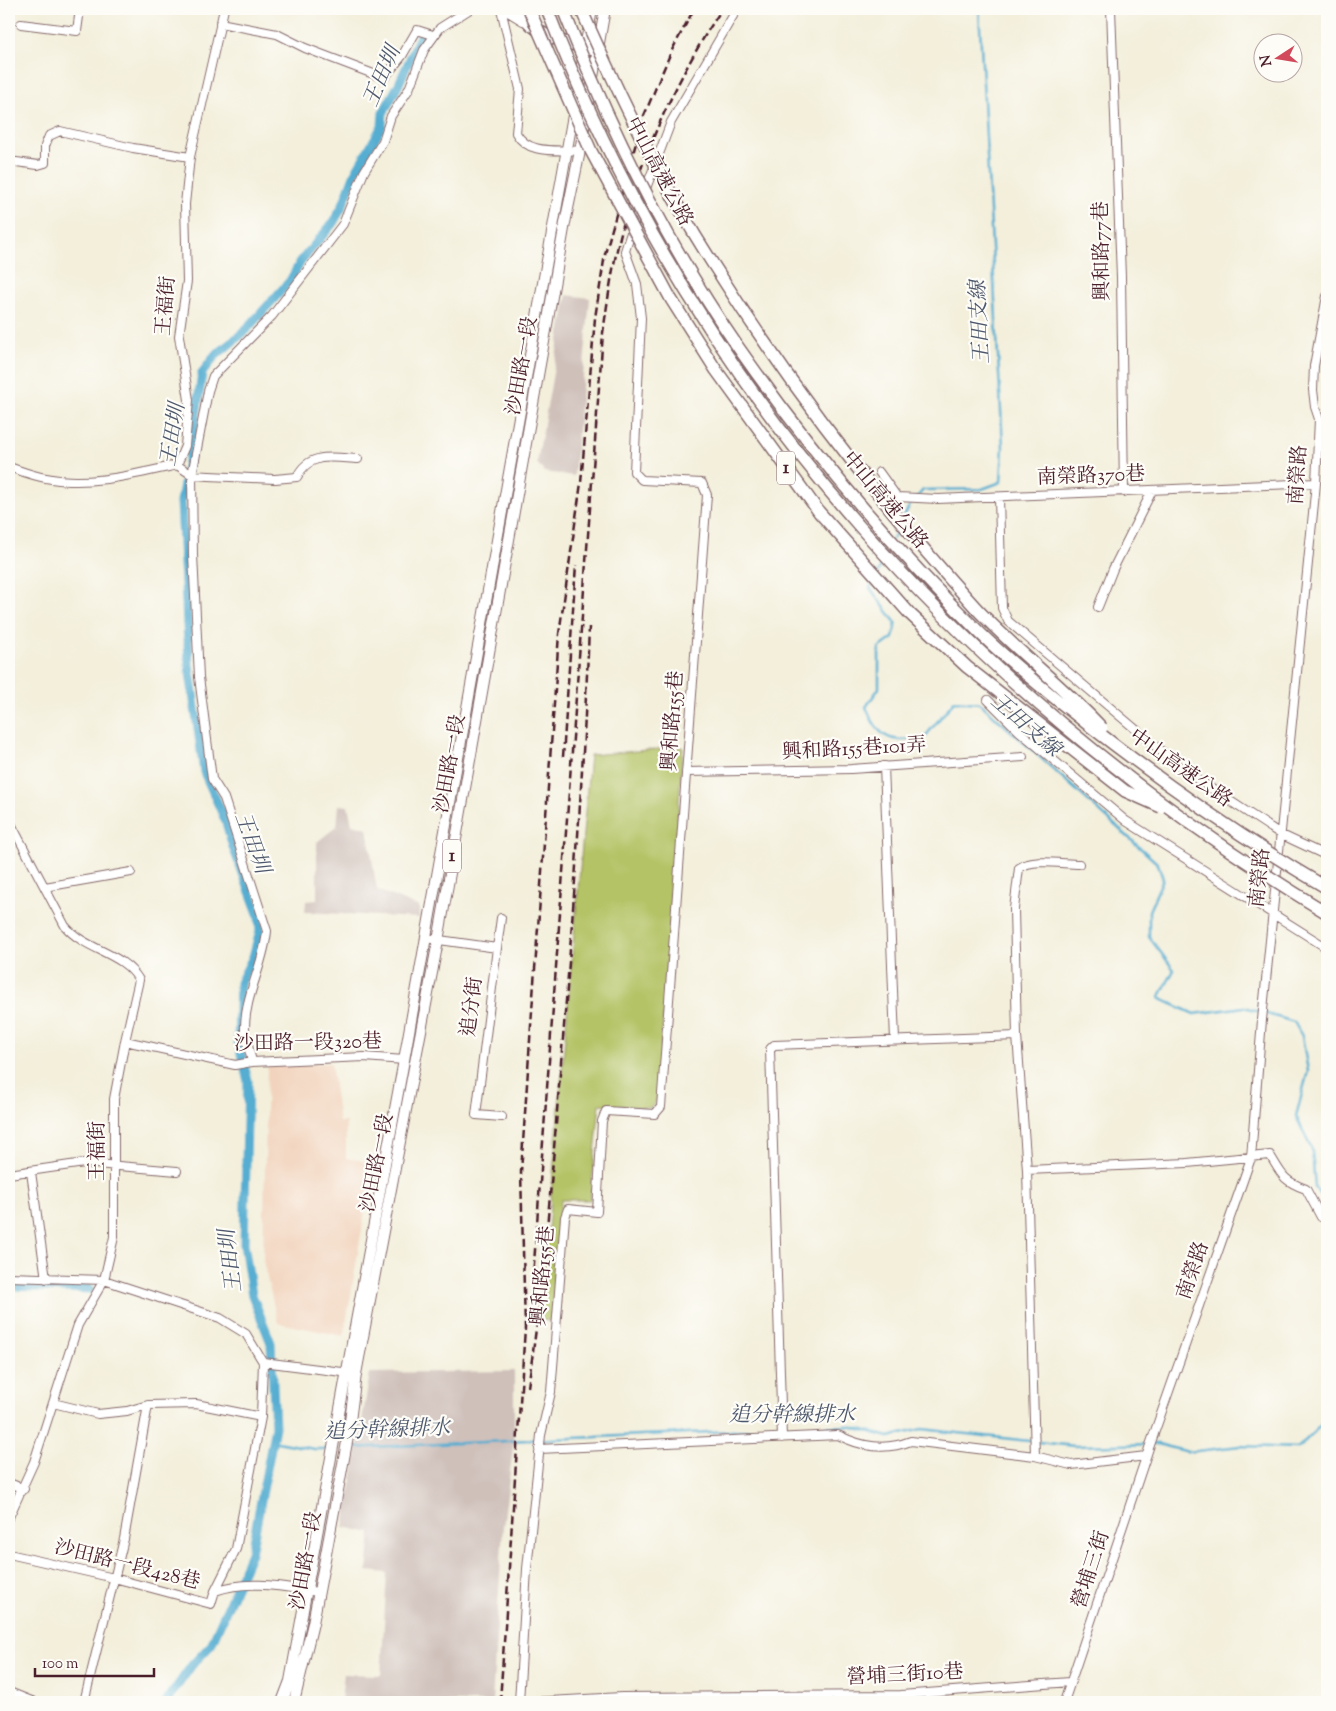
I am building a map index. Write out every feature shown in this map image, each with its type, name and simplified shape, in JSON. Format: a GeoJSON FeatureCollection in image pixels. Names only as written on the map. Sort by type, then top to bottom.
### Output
{"type":"FeatureCollection","features":[{"type":"Feature","properties":{"kind":"highway"},"geometry":{"type":"LineString","coordinates":[[517,9],[529,25],[550,38],[598,51]]}},
{"type":"Feature","properties":{"kind":"highway","name":"中山高速公路"},"geometry":{"type":"LineString","coordinates":[[529,9],[590,150],[671,298],[716,370],[819,512],[910,614],[967,667],[1125,791],[1177,814]]}},
{"type":"Feature","properties":{"kind":"highway","name":"中山高速公路"},"geometry":{"type":"LineString","coordinates":[[546,9],[592,118],[663,254],[723,352],[784,437],[892,564],[996,668],[1177,814],[1242,861],[1327,913]]}},
{"type":"Feature","properties":{"kind":"highway","name":"中山高速公路"},"geometry":{"type":"LineString","coordinates":[[562,9],[614,128],[660,219],[738,346],[853,495],[916,568],[983,636],[1047,692],[1115,745],[1171,788],[1327,888]]}},
{"type":"Feature","properties":{"kind":"highway"},"geometry":{"type":"LineString","coordinates":[[581,9],[635,127],[674,199],[712,263],[787,374],[902,522],[975,607],[1009,642],[1086,711],[1115,745]]}},
{"type":"Feature","properties":{"kind":"main road","name":"沙田路一段"},"geometry":{"type":"LineString","coordinates":[[294,1702],[307,1651],[348,1437],[351,1373],[375,1212],[404,1060],[565,150],[581,78],[592,9]]}},
{"type":"Feature","properties":{"kind":"main road","name":"沙田路一段"},"geometry":{"type":"LineString","coordinates":[[282,1702],[290,1681],[306,1590],[386,1213],[438,941],[565,222],[580,151],[605,9]]}},
{"type":"Feature","properties":{"kind":"main road"},"geometry":{"type":"LineString","coordinates":[[375,1212],[386,1213]]}},
{"type":"Feature","properties":{"kind":"street"},"geometry":{"type":"LineString","coordinates":[[21,24],[77,31],[80,9]]}},
{"type":"Feature","properties":{"kind":"street","name":"王福街"},"geometry":{"type":"LineString","coordinates":[[177,466],[184,446],[189,400],[178,336],[187,281],[185,204],[190,157],[224,9]]}},
{"type":"Feature","properties":{"kind":"street"},"geometry":{"type":"LineString","coordinates":[[252,1062],[245,1031],[248,1001],[266,950],[267,931],[224,798],[212,779],[199,678],[192,475],[208,391],[213,376],[272,316],[343,224],[364,172],[383,141],[390,116],[409,89],[424,50],[433,35],[470,9]]}},
{"type":"Feature","properties":{"kind":"street"},"geometry":{"type":"LineString","coordinates":[[502,9],[529,25]]}},
{"type":"Feature","properties":{"kind":"street"},"geometry":{"type":"LineString","coordinates":[[502,9],[520,90],[516,133],[523,143],[532,149],[580,151]]}},
{"type":"Feature","properties":{"kind":"street","name":"興和路155巷"},"geometry":{"type":"LineString","coordinates":[[539,1449],[551,1392],[565,1217],[568,1209],[597,1212],[602,1121],[606,1111],[654,1114],[662,1107],[707,495],[702,483],[642,480],[634,472],[641,318],[638,284],[625,251],[671,122],[737,9]]}},
{"type":"Feature","properties":{"kind":"street","name":"興和路77巷"},"geometry":{"type":"LineString","coordinates":[[1111,9],[1121,276],[1124,492]]}},
{"type":"Feature","properties":{"kind":"street"},"geometry":{"type":"LineString","coordinates":[[220,23],[277,34],[305,48],[384,78],[402,56],[417,30],[433,35]]}},
{"type":"Feature","properties":{"kind":"street"},"geometry":{"type":"LineString","coordinates":[[9,160],[38,165],[45,163],[45,146],[49,136],[60,131],[132,148],[190,157]]}},
{"type":"Feature","properties":{"kind":"street","name":"南榮路"},"geometry":{"type":"LineString","coordinates":[[1149,1448],[1251,1158],[1262,1018],[1282,835],[1316,483],[1319,419],[1314,398],[1314,366],[1327,296]]}},
{"type":"Feature","properties":{"kind":"street"},"geometry":{"type":"LineString","coordinates":[[9,467],[47,478],[86,480],[121,478],[177,466],[192,475],[275,479],[297,477],[300,470],[317,458],[358,460]]}},
{"type":"Feature","properties":{"kind":"street","name":"南榮路370巷"},"geometry":{"type":"LineString","coordinates":[[879,472],[897,497],[938,499],[1316,483]]}},
{"type":"Feature","properties":{"kind":"street"},"geometry":{"type":"LineString","coordinates":[[1098,607],[1117,562],[1152,491]]}},
{"type":"Feature","properties":{"kind":"street"},"geometry":{"type":"LineString","coordinates":[[999,497],[1002,608],[1005,616],[1186,772],[1282,835],[1327,856]]}},
{"type":"Feature","properties":{"kind":"street"},"geometry":{"type":"LineString","coordinates":[[988,700],[1019,731],[1126,821],[1327,948]]}},
{"type":"Feature","properties":{"kind":"street","name":"興和路155巷101弄"},"geometry":{"type":"LineString","coordinates":[[686,772],[851,768],[1023,757]]}},
{"type":"Feature","properties":{"kind":"street"},"geometry":{"type":"LineString","coordinates":[[884,766],[896,1040]]}},
{"type":"Feature","properties":{"kind":"street","name":"王福街"},"geometry":{"type":"LineString","coordinates":[[9,820],[65,926],[74,937],[119,959],[133,970],[139,980],[114,1099],[114,1238],[104,1280],[78,1325],[24,1488],[9,1518]]}},
{"type":"Feature","properties":{"kind":"street"},"geometry":{"type":"LineString","coordinates":[[1035,1456],[1026,1170],[1017,1036],[1014,909],[1019,868],[1033,864],[1079,864]]}},
{"type":"Feature","properties":{"kind":"street"},"geometry":{"type":"LineString","coordinates":[[45,888],[131,872]]}},
{"type":"Feature","properties":{"kind":"street"},"geometry":{"type":"LineString","coordinates":[[425,938],[497,948],[502,918]]}},
{"type":"Feature","properties":{"kind":"street","name":"追分街"},"geometry":{"type":"LineString","coordinates":[[497,948],[476,1115],[502,1117]]}},
{"type":"Feature","properties":{"kind":"street"},"geometry":{"type":"LineString","coordinates":[[782,1438],[770,1050],[774,1045],[1017,1036]]}},
{"type":"Feature","properties":{"kind":"street","name":"沙田路一段320巷"},"geometry":{"type":"LineString","coordinates":[[125,1041],[235,1065],[252,1062],[364,1057],[404,1060]]}},
{"type":"Feature","properties":{"kind":"street"},"geometry":{"type":"LineString","coordinates":[[1026,1170],[1187,1163],[1270,1155],[1282,1176],[1290,1183],[1306,1189],[1321,1217]]}},
{"type":"Feature","properties":{"kind":"street"},"geometry":{"type":"LineString","coordinates":[[9,1174],[84,1163],[177,1171]]}},
{"type":"Feature","properties":{"kind":"street"},"geometry":{"type":"LineString","coordinates":[[31,1172],[46,1279]]}},
{"type":"Feature","properties":{"kind":"street"},"geometry":{"type":"LineString","coordinates":[[9,1277],[104,1280],[220,1318],[246,1334],[264,1362],[261,1417],[236,1549],[215,1591]]}},
{"type":"Feature","properties":{"kind":"street"},"geometry":{"type":"LineString","coordinates":[[264,1362],[351,1373]]}},
{"type":"Feature","properties":{"kind":"street"},"geometry":{"type":"LineString","coordinates":[[53,1403],[98,1414],[127,1411],[148,1405],[196,1404],[261,1417]]}},
{"type":"Feature","properties":{"kind":"street"},"geometry":{"type":"LineString","coordinates":[[84,1702],[124,1539],[148,1405]]}},
{"type":"Feature","properties":{"kind":"street"},"geometry":{"type":"LineString","coordinates":[[519,1702],[527,1568],[539,1449],[838,1435],[859,1444],[882,1448],[896,1447],[911,1442],[1035,1456],[1072,1465],[1149,1448]]}},
{"type":"Feature","properties":{"kind":"street","name":"營埔三街"},"geometry":{"type":"LineString","coordinates":[[1064,1702],[1089,1633],[1149,1448]]}},
{"type":"Feature","properties":{"kind":"street"},"geometry":{"type":"LineString","coordinates":[[9,1483],[24,1488]]}},
{"type":"Feature","properties":{"kind":"street","name":"沙田路一段428巷"},"geometry":{"type":"LineString","coordinates":[[9,1554],[114,1578],[211,1604],[215,1591],[230,1585],[282,1586],[318,1592]]}},
{"type":"Feature","properties":{"kind":"street","name":"營埔三街10巷"},"geometry":{"type":"LineString","coordinates":[[531,1702],[622,1697],[755,1698],[902,1695],[1070,1682]]}},
{"type":"Feature","properties":{"kind":"street"},"geometry":{"type":"LineString","coordinates":[[9,1692],[34,1702]]}},
{"type":"Feature","properties":{"kind":"shaded area"},"geometry":{"type":"Polygon","coordinates":[[[567,295],[590,298],[574,476],[545,472],[537,463],[567,295]]]}},
{"type":"Feature","properties":{"kind":"shaded area"},"geometry":{"type":"Polygon","coordinates":[[[339,805],[348,806],[352,824],[367,828],[377,890],[419,907],[419,918],[305,912],[306,901],[317,900],[317,842],[337,826],[339,805]]]}},
{"type":"Feature","properties":{"kind":"shaded area"},"geometry":{"type":"Polygon","coordinates":[[[331,1063],[339,1122],[346,1122],[346,1158],[373,1163],[344,1336],[278,1323],[263,1261],[267,1066],[331,1063]]]}},
{"type":"Feature","properties":{"kind":"shaded area"},"geometry":{"type":"Polygon","coordinates":[[[514,1371],[514,1440],[503,1527],[492,1702],[344,1702],[341,1700],[344,1674],[381,1675],[387,1573],[367,1571],[371,1533],[344,1527],[370,1373],[514,1371]]]}},
{"type":"Feature","properties":{"kind":"green space"},"geometry":{"type":"Polygon","coordinates":[[[683,747],[657,1099],[651,1108],[600,1104],[590,1200],[561,1200],[553,1321],[540,1320],[590,755],[683,747]]]}},
{"type":"Feature","properties":{"kind":"waterway","name":"王田支線"},"geometry":{"type":"LineString","coordinates":[[918,496],[923,490],[982,489],[1001,482],[1003,447],[979,9]]}},
{"type":"Feature","properties":{"kind":"waterway","name":"王田圳"},"geometry":{"type":"LineString","coordinates":[[166,1702],[192,1665],[211,1645],[251,1553],[275,1427],[271,1343],[252,1295],[244,1244],[248,1081],[238,1042],[240,983],[253,957],[260,931],[259,916],[233,847],[226,822],[204,772],[189,665],[181,501],[202,373],[214,357],[244,332],[290,281],[301,261],[333,223],[342,207],[355,173],[382,126],[383,113],[398,86],[420,36]]}},
{"type":"Feature","properties":{"kind":"waterway","name":"王田支線"},"geometry":{"type":"LineString","coordinates":[[903,518],[913,499]]}},
{"type":"Feature","properties":{"kind":"waterway","name":"王田支線"},"geometry":{"type":"LineString","coordinates":[[893,539],[899,525]]}},
{"type":"Feature","properties":{"kind":"waterway","name":"王田支線"},"geometry":{"type":"LineString","coordinates":[[878,573],[885,557]]}},
{"type":"Feature","properties":{"kind":"waterway","name":"王田支線"},"geometry":{"type":"LineString","coordinates":[[874,580],[870,588],[896,623],[893,638],[879,648],[879,688],[866,707],[881,733],[888,737],[903,740],[924,738],[954,701],[980,703],[1158,864],[1163,879],[1149,911],[1149,937],[1174,970],[1159,998],[1194,1014],[1244,1007],[1294,1022],[1302,1036],[1308,1071],[1296,1116],[1312,1150],[1315,1188],[1327,1203]]}},
{"type":"Feature","properties":{"kind":"waterway"},"geometry":{"type":"LineString","coordinates":[[9,1286],[90,1289]]}},
{"type":"Feature","properties":{"kind":"waterway","name":"追分幹線排水"},"geometry":{"type":"LineString","coordinates":[[348,1448],[849,1426],[889,1437],[922,1429],[1074,1446],[1158,1444],[1188,1452],[1240,1446],[1298,1448],[1327,1419]]}},
{"type":"Feature","properties":{"kind":"waterway","name":"追分幹線排水"},"geometry":{"type":"LineString","coordinates":[[272,1441],[314,1449],[330,1449]]}},
{"type":"Feature","properties":{"kind":"railway"},"geometry":{"type":"LineString","coordinates":[[500,1702],[525,1328],[521,1172],[532,1011],[559,634],[581,483],[595,318],[605,254],[643,118],[671,52],[694,9]]}},
{"type":"Feature","properties":{"kind":"railway"},"geometry":{"type":"LineString","coordinates":[[531,1304],[603,333],[613,268],[630,200],[640,172],[663,115],[677,87],[722,9]]}},
{"type":"Feature","properties":{"kind":"railway"},"geometry":{"type":"LineString","coordinates":[[563,757],[576,565]]}},
{"type":"Feature","properties":{"kind":"railway"},"geometry":{"type":"LineString","coordinates":[[528,1387],[546,1237],[564,1029],[573,914],[589,627]]}}]}
